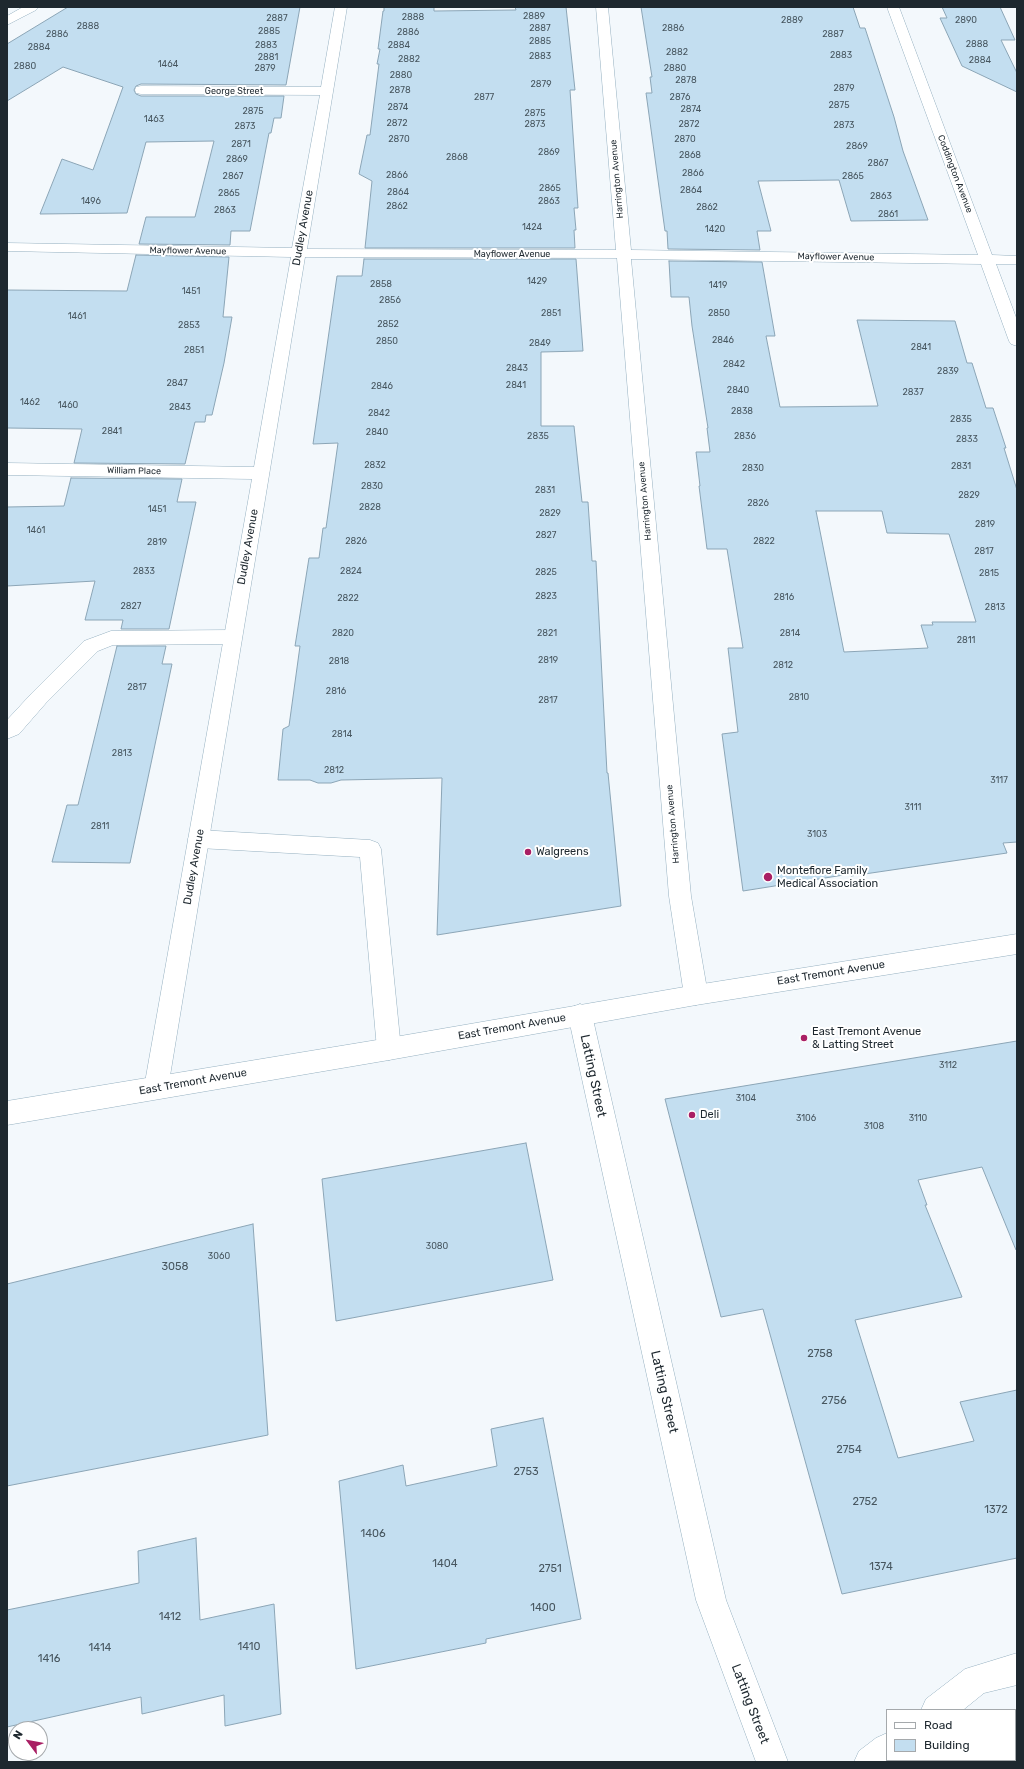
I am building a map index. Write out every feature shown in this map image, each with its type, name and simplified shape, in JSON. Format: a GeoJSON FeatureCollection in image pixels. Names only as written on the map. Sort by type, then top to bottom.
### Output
{"type":"FeatureCollection","features":[{"type":"Feature","properties":{"kind":"street"},"geometry":{"type":"LineString","coordinates":[[7,21],[32,7]]}},
{"type":"Feature","properties":{"kind":"street","name":"Dudley Avenue"},"geometry":{"type":"LineString","coordinates":[[156,1088],[340,7]]}},
{"type":"Feature","properties":{"kind":"street","name":"Harrington Avenue"},"geometry":{"type":"LineString","coordinates":[[602,7],[680,896],[696,995]]}},
{"type":"Feature","properties":{"kind":"street","name":"Coddington Avenue"},"geometry":{"type":"LineString","coordinates":[[892,7],[1017,341]]}},
{"type":"Feature","properties":{"kind":"street","name":"George Street"},"geometry":{"type":"LineString","coordinates":[[141,90],[326,91]]}},
{"type":"Feature","properties":{"kind":"street","name":"Mayflower Avenue"},"geometry":{"type":"LineString","coordinates":[[7,246],[298,253],[623,254],[1017,260]]}},
{"type":"Feature","properties":{"kind":"street","name":"William Place"},"geometry":{"type":"LineString","coordinates":[[7,469],[260,474]]}},
{"type":"Feature","properties":{"kind":"street"},"geometry":{"type":"LineString","coordinates":[[7,731],[12,728],[39,698],[91,646],[111,638],[232,637]]}},
{"type":"Feature","properties":{"kind":"street"},"geometry":{"type":"LineString","coordinates":[[199,840],[370,849],[389,1049]]}},
{"type":"Feature","properties":{"kind":"street","name":"East Tremont Avenue"},"geometry":{"type":"LineString","coordinates":[[7,1113],[389,1049],[696,995],[1017,944]]}},
{"type":"Feature","properties":{"kind":"street","name":"Latting Street"},"geometry":{"type":"LineString","coordinates":[[580,1015],[711,1600],[772,1762]]}},
{"type":"Feature","properties":{"kind":"street"},"geometry":{"type":"LineString","coordinates":[[938,1709],[976,1680],[1017,1669]]}},
{"type":"Feature","properties":{"kind":"street"},"geometry":{"type":"LineString","coordinates":[[870,1762],[886,1750]]}},
{"type":"Feature","properties":{"kind":"building"},"geometry":{"type":"Polygon","coordinates":[[[68,7],[300,7],[286,85],[141,84],[136,86],[134,90],[136,94],[141,96],[284,96],[281,118],[274,118],[271,133],[269,133],[250,231],[231,231],[230,245],[139,244],[146,217],[195,217],[214,141],[146,142],[127,213],[40,214],[62,159],[93,170],[123,87],[63,67],[7,101],[7,44],[68,7]]]}},
{"type":"Feature","properties":{"kind":"building"},"geometry":{"type":"Polygon","coordinates":[[[384,7],[434,7],[434,11],[516,10],[515,7],[566,7],[575,90],[570,90],[578,208],[574,208],[576,230],[574,230],[575,248],[365,248],[372,181],[359,174],[367,135],[370,135],[379,64],[377,64],[380,49],[378,49],[384,7]]]}},
{"type":"Feature","properties":{"kind":"building"},"geometry":{"type":"Polygon","coordinates":[[[641,7],[853,7],[860,28],[865,28],[894,117],[903,151],[928,220],[851,221],[839,180],[758,181],[771,231],[757,231],[760,250],[668,249],[667,231],[665,231],[646,93],[652,93],[650,77],[652,77],[641,7]]]}},
{"type":"Feature","properties":{"kind":"building"},"geometry":{"type":"Polygon","coordinates":[[[942,7],[1000,7],[1015,40],[1001,40],[1017,73],[1017,92],[962,66],[940,18],[947,18],[942,7]]]}},
{"type":"Feature","properties":{"kind":"building"},"geometry":{"type":"Polygon","coordinates":[[[136,255],[229,257],[223,317],[232,317],[224,363],[212,415],[206,415],[205,422],[195,422],[185,464],[74,463],[82,429],[7,428],[7,290],[127,291],[136,255]]]}},
{"type":"Feature","properties":{"kind":"building"},"geometry":{"type":"Polygon","coordinates":[[[364,259],[576,259],[583,351],[541,352],[541,426],[574,426],[582,502],[588,502],[592,561],[596,561],[607,773],[621,906],[437,935],[442,778],[341,780],[331,783],[318,783],[310,780],[278,780],[283,729],[289,726],[300,646],[295,646],[309,558],[319,558],[323,528],[326,528],[338,443],[313,444],[337,276],[362,276],[364,259]]]}},
{"type":"Feature","properties":{"kind":"building"},"geometry":{"type":"Polygon","coordinates":[[[669,261],[762,262],[775,336],[766,336],[780,407],[878,406],[857,320],[955,321],[967,363],[972,363],[986,408],[993,408],[1006,448],[1004,448],[1017,490],[1017,842],[1003,843],[1007,853],[851,876],[850,874],[743,891],[722,734],[738,732],[728,648],[743,648],[727,549],[707,549],[696,452],[710,452],[708,428],[689,297],[671,297],[669,261]],[[816,511],[844,652],[928,648],[921,625],[933,625],[932,622],[976,622],[949,534],[887,533],[882,511],[816,511]]]}},
{"type":"Feature","properties":{"kind":"building"},"geometry":{"type":"Polygon","coordinates":[[[71,478],[182,479],[177,502],[196,502],[169,629],[121,629],[123,620],[85,620],[95,581],[7,586],[7,507],[64,506],[71,478]]]}},
{"type":"Feature","properties":{"kind":"building"},"geometry":{"type":"Polygon","coordinates":[[[117,646],[166,646],[162,664],[172,664],[130,863],[52,862],[67,805],[78,805],[117,646]]]}},
{"type":"Feature","properties":{"kind":"building"},"geometry":{"type":"Polygon","coordinates":[[[1017,1041],[1017,1249],[1016,1250],[982,1167],[918,1180],[927,1205],[925,1205],[962,1297],[855,1320],[898,1458],[974,1441],[960,1402],[1017,1390],[1017,1558],[842,1594],[763,1309],[721,1317],[665,1099],[1017,1041]]]}},
{"type":"Feature","properties":{"kind":"building"},"geometry":{"type":"Polygon","coordinates":[[[526,1143],[553,1280],[336,1321],[322,1179],[526,1143]]]}},
{"type":"Feature","properties":{"kind":"building"},"geometry":{"type":"Polygon","coordinates":[[[253,1224],[268,1435],[7,1486],[7,1284],[253,1224]]]}},
{"type":"Feature","properties":{"kind":"building"},"geometry":{"type":"Polygon","coordinates":[[[543,1418],[581,1619],[486,1639],[486,1643],[356,1669],[339,1481],[403,1465],[406,1486],[497,1466],[491,1429],[543,1418]]]}},
{"type":"Feature","properties":{"kind":"building"},"geometry":{"type":"Polygon","coordinates":[[[196,1538],[200,1620],[274,1604],[281,1714],[225,1726],[224,1695],[142,1714],[141,1697],[34,1721],[8,1721],[7,1727],[7,1610],[139,1583],[138,1551],[196,1538]]]}},
{"type":"Feature","properties":{"kind":"place","name":"Walgreens"},"geometry":{"type":"Point","coordinates":[528,852]}},
{"type":"Feature","properties":{"kind":"place","name":"Montefiore Family Medical Association"},"geometry":{"type":"Point","coordinates":[768,877]}},
{"type":"Feature","properties":{"kind":"place","name":"East Tremont Avenue & Latting Street"},"geometry":{"type":"Point","coordinates":[804,1038]}},
{"type":"Feature","properties":{"kind":"place","name":"Deli"},"geometry":{"type":"Point","coordinates":[692,1115]}}]}
